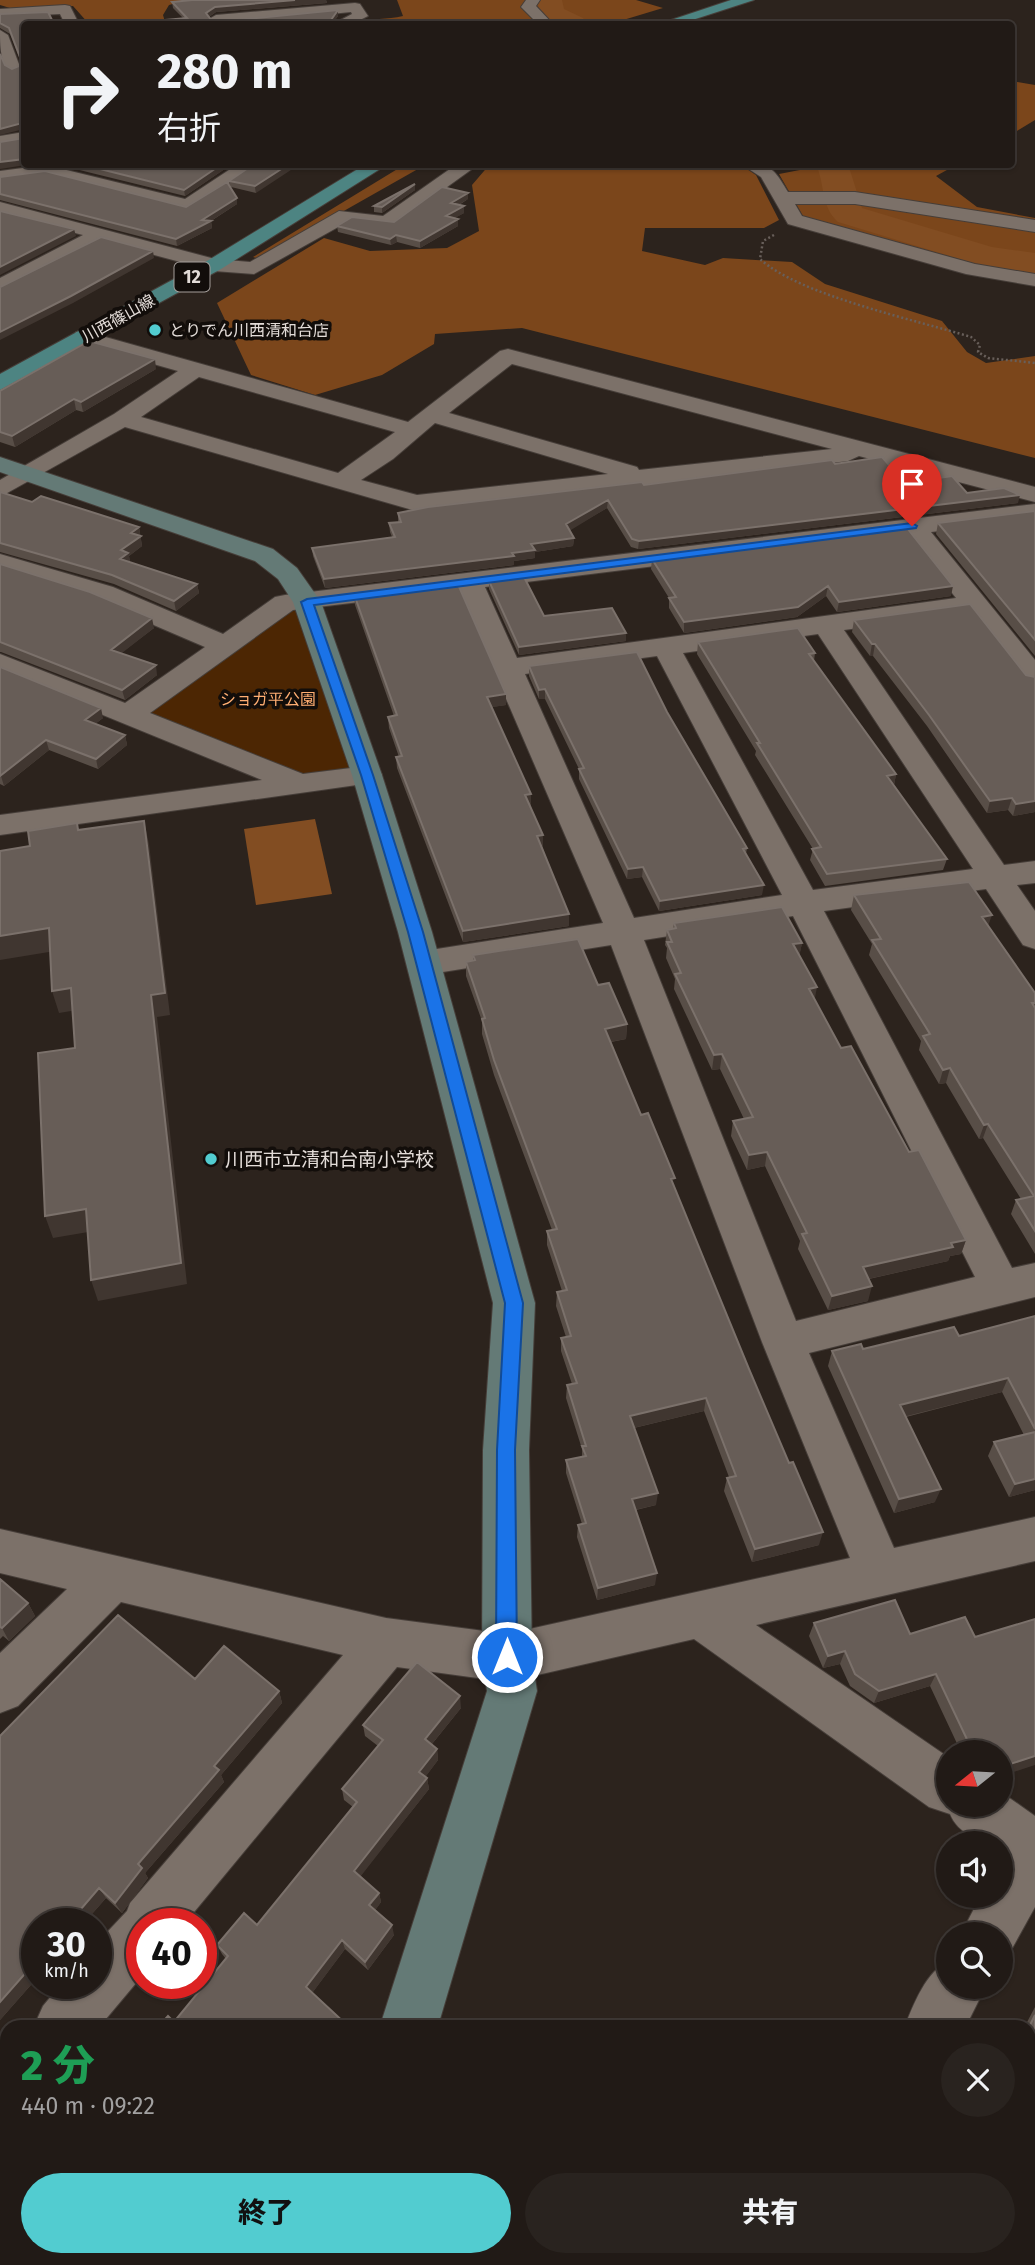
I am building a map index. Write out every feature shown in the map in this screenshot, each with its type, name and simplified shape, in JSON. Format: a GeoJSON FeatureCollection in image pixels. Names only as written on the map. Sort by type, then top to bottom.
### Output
{"type":"FeatureCollection","features":[{"type":"Feature","properties":{"kind":"main road"},"geometry":{"type":"LineString","coordinates":[[646,21],[705,6],[747,0]]}},
{"type":"Feature","properties":{"kind":"main road"},"geometry":{"type":"LineString","coordinates":[[672,21],[705,6]]}},
{"type":"Feature","properties":{"kind":"main road","name":"川西篠山線"},"geometry":{"type":"LineString","coordinates":[[0,363],[193,260],[344,168]]}},
{"type":"Feature","properties":{"kind":"main road","name":"川西篠山線"},"geometry":{"type":"LineString","coordinates":[[0,383],[214,265],[372,168]]}},
{"type":"Feature","properties":{"kind":"street"},"geometry":{"type":"LineString","coordinates":[[533,0],[528,7],[543,21]]}},
{"type":"Feature","properties":{"kind":"street"},"geometry":{"type":"LineString","coordinates":[[218,21],[216,19],[355,7],[361,16],[348,21]]}},
{"type":"Feature","properties":{"kind":"street"},"geometry":{"type":"LineString","coordinates":[[0,13],[65,9],[71,21]]}},
{"type":"Feature","properties":{"kind":"street"},"geometry":{"type":"LineString","coordinates":[[0,35],[15,70],[0,83]]}},
{"type":"Feature","properties":{"kind":"street"},"geometry":{"type":"LineString","coordinates":[[0,141],[21,138]]}},
{"type":"Feature","properties":{"kind":"street"},"geometry":{"type":"LineString","coordinates":[[167,217],[244,168]]}},
{"type":"Feature","properties":{"kind":"street"},"geometry":{"type":"LineString","coordinates":[[0,208],[214,265],[254,268],[346,215],[386,222],[464,168]]}},
{"type":"Feature","properties":{"kind":"street"},"geometry":{"type":"LineString","coordinates":[[757,168],[768,174],[786,198],[795,220],[973,270],[1035,279]]}},
{"type":"Feature","properties":{"kind":"street"},"geometry":{"type":"LineString","coordinates":[[0,176],[46,170],[188,205]]}},
{"type":"Feature","properties":{"kind":"street"},"geometry":{"type":"LineString","coordinates":[[103,184],[125,171]]}},
{"type":"Feature","properties":{"kind":"street"},"geometry":{"type":"LineString","coordinates":[[786,198],[855,198],[1035,226]]}},
{"type":"Feature","properties":{"kind":"street"},"geometry":{"type":"LineString","coordinates":[[0,223],[20,212]]}},
{"type":"Feature","properties":{"kind":"street"},"geometry":{"type":"LineString","coordinates":[[126,241],[147,229]]}},
{"type":"Feature","properties":{"kind":"street"},"geometry":{"type":"LineString","coordinates":[[0,286],[100,234]]}},
{"type":"Feature","properties":{"kind":"street"},"geometry":{"type":"LineString","coordinates":[[84,337],[412,430]]}},
{"type":"Feature","properties":{"kind":"street"},"geometry":{"type":"LineString","coordinates":[[342,481],[384,454],[508,356],[1035,495]]}},
{"type":"Feature","properties":{"kind":"street"},"geometry":{"type":"LineString","coordinates":[[9,476],[122,419],[196,369]]}},
{"type":"Feature","properties":{"kind":"street"},"geometry":{"type":"LineString","coordinates":[[432,415],[647,477]]}},
{"type":"Feature","properties":{"kind":"street"},"geometry":{"type":"LineString","coordinates":[[122,419],[416,503],[871,452]]}},
{"type":"Feature","properties":{"kind":"street"},"geometry":{"type":"LineString","coordinates":[[9,476],[264,555],[288,573],[307,602],[367,775],[424,963],[514,1303],[506,1450],[507,1657],[512,1691],[411,2020]]}},
{"type":"Feature","properties":{"kind":"street"},"geometry":{"type":"LineString","coordinates":[[128,715],[285,603],[1035,512]]}},
{"type":"Feature","properties":{"kind":"street"},"geometry":{"type":"LineString","coordinates":[[912,526],[1035,679]]}},
{"type":"Feature","properties":{"kind":"street"},"geometry":{"type":"LineString","coordinates":[[0,562],[103,593],[225,645]]}},
{"type":"Feature","properties":{"kind":"street"},"geometry":{"type":"LineString","coordinates":[[469,581],[623,931],[783,1342],[881,1574]]}},
{"type":"Feature","properties":{"kind":"street"},"geometry":{"type":"LineString","coordinates":[[509,668],[975,604]]}},
{"type":"Feature","properties":{"kind":"street"},"geometry":{"type":"LineString","coordinates":[[826,625],[1035,937]]}},
{"type":"Feature","properties":{"kind":"street"},"geometry":{"type":"LineString","coordinates":[[666,647],[882,1051],[1018,1284],[783,1342]]}},
{"type":"Feature","properties":{"kind":"street"},"geometry":{"type":"LineString","coordinates":[[0,663],[300,784]]}},
{"type":"Feature","properties":{"kind":"street"},"geometry":{"type":"LineString","coordinates":[[0,825],[367,775]]}},
{"type":"Feature","properties":{"kind":"street"},"geometry":{"type":"LineString","coordinates":[[0,795],[54,818]]}},
{"type":"Feature","properties":{"kind":"street"},"geometry":{"type":"LineString","coordinates":[[424,963],[802,903],[1035,872]]}},
{"type":"Feature","properties":{"kind":"street"},"geometry":{"type":"LineString","coordinates":[[0,1551],[386,1642],[507,1657],[1035,1539]]}},
{"type":"Feature","properties":{"kind":"street"},"geometry":{"type":"LineString","coordinates":[[0,1688],[113,1577]]}},
{"type":"Feature","properties":{"kind":"street"},"geometry":{"type":"LineString","coordinates":[[697,1613],[936,1780]]}},
{"type":"Feature","properties":{"kind":"street"},"geometry":{"type":"LineString","coordinates":[[163,1908],[386,1642]]}},
{"type":"Feature","properties":{"kind":"street"},"geometry":{"type":"LineString","coordinates":[[991,1817],[1035,1848]]}},
{"type":"Feature","properties":{"kind":"street"},"geometry":{"type":"LineString","coordinates":[[996,1922],[1035,1855]]}},
{"type":"Feature","properties":{"kind":"street"},"geometry":{"type":"LineString","coordinates":[[69,2020],[126,1952]]}},
{"type":"Feature","properties":{"kind":"street"},"geometry":{"type":"LineString","coordinates":[[938,2020],[950,1999]]}},
{"type":"Feature","properties":{"kind":"path"},"geometry":{"type":"LineString","coordinates":[[779,232],[762,241],[761,259],[774,272],[841,298],[971,337],[979,345],[978,352],[988,358],[1035,363]]}},
{"type":"Feature","properties":{"kind":"green space","name":"ショガ平公園"},"geometry":{"type":"Polygon","coordinates":[[[307,602],[367,775],[300,784],[128,715],[285,603],[307,602]]]}},
{"type":"Feature","properties":{"kind":"shaded area"},"geometry":{"type":"Polygon","coordinates":[[[0,0],[187,0],[169,5],[163,15],[165,21],[86,21],[73,6],[10,8],[0,5],[0,0]]]}},
{"type":"Feature","properties":{"kind":"shaded area"},"geometry":{"type":"Polygon","coordinates":[[[397,0],[636,0],[663,8],[620,21],[365,21],[403,16],[397,0]]]}},
{"type":"Feature","properties":{"kind":"shaded area"},"geometry":{"type":"Polygon","coordinates":[[[1015,82],[1035,85],[1035,120],[1015,132],[1015,82]]]}},
{"type":"Feature","properties":{"kind":"shaded area"},"geometry":{"type":"Polygon","coordinates":[[[399,168],[420,168],[259,259],[253,257],[399,168]]]}},
{"type":"Feature","properties":{"kind":"shaded area"},"geometry":{"type":"Polygon","coordinates":[[[487,168],[746,168],[756,175],[779,220],[764,228],[645,228],[642,251],[705,265],[723,258],[792,262],[825,284],[942,321],[967,352],[986,363],[1035,356],[1035,458],[522,328],[435,334],[434,344],[382,375],[315,395],[251,375],[217,303],[324,238],[370,251],[447,248],[479,231],[472,185],[487,168]]]}},
{"type":"Feature","properties":{"kind":"shaded area"},"geometry":{"type":"Polygon","coordinates":[[[951,168],[936,176],[977,207],[1035,218],[1035,272],[979,266],[803,216],[779,174],[805,169],[951,168]]]}},
{"type":"Feature","properties":{"kind":"shaded area"},"geometry":{"type":"Polygon","coordinates":[[[315,819],[332,894],[256,905],[244,829],[315,819]]]}},
{"type":"Feature","properties":{"kind":"building"},"geometry":{"type":"Polygon","coordinates":[[[295,0],[215,7],[206,13],[212,21],[166,21],[187,18],[172,2],[295,0]]]}},
{"type":"Feature","properties":{"kind":"building"},"geometry":{"type":"Polygon","coordinates":[[[338,10],[331,20],[346,21],[227,21],[338,10]]]}},
{"type":"Feature","properties":{"kind":"building"},"geometry":{"type":"Polygon","coordinates":[[[48,12],[52,21],[21,21],[21,60],[9,28],[0,23],[0,14],[48,12]]]}},
{"type":"Feature","properties":{"kind":"building"},"geometry":{"type":"Polygon","coordinates":[[[0,54],[5,65],[12,69],[19,66],[21,60],[21,123],[0,129],[0,54]]]}},
{"type":"Feature","properties":{"kind":"building"},"geometry":{"type":"Polygon","coordinates":[[[21,138],[21,159],[0,162],[0,142],[21,138]]]}},
{"type":"Feature","properties":{"kind":"building"},"geometry":{"type":"Polygon","coordinates":[[[96,168],[216,168],[184,190],[96,168]]]}},
{"type":"Feature","properties":{"kind":"building"},"geometry":{"type":"Polygon","coordinates":[[[248,168],[283,168],[255,186],[229,181],[248,168]]]}},
{"type":"Feature","properties":{"kind":"building"},"geometry":{"type":"Polygon","coordinates":[[[45,171],[186,207],[227,182],[237,198],[202,220],[211,221],[176,239],[0,194],[0,177],[45,171]]]}},
{"type":"Feature","properties":{"kind":"building"},"geometry":{"type":"Polygon","coordinates":[[[415,184],[382,207],[374,206],[415,184]]]}},
{"type":"Feature","properties":{"kind":"building"},"geometry":{"type":"Polygon","coordinates":[[[442,187],[468,193],[451,203],[464,206],[446,216],[458,219],[420,241],[396,235],[390,239],[337,226],[352,217],[394,222],[442,187]]]}},
{"type":"Feature","properties":{"kind":"building"},"geometry":{"type":"Polygon","coordinates":[[[0,211],[74,229],[0,267],[0,211]]]}},
{"type":"Feature","properties":{"kind":"building"},"geometry":{"type":"Polygon","coordinates":[[[101,237],[153,251],[0,332],[0,287],[101,237]]]}},
{"type":"Feature","properties":{"kind":"building"},"geometry":{"type":"Polygon","coordinates":[[[89,341],[155,359],[81,402],[74,399],[12,436],[0,432],[0,391],[89,341]]]}},
{"type":"Feature","properties":{"kind":"building"},"geometry":{"type":"Polygon","coordinates":[[[882,457],[905,483],[952,476],[967,493],[1004,488],[1020,495],[639,541],[632,539],[608,500],[566,524],[574,538],[531,544],[535,550],[512,553],[514,556],[324,579],[312,548],[395,537],[389,523],[401,522],[398,513],[428,507],[642,482],[644,485],[832,460],[835,464],[882,457]]]}},
{"type":"Feature","properties":{"kind":"building"},"geometry":{"type":"Polygon","coordinates":[[[0,492],[32,502],[41,496],[139,527],[131,533],[141,536],[121,550],[128,553],[120,559],[197,584],[174,601],[112,575],[0,543],[0,492]]]}},
{"type":"Feature","properties":{"kind":"building"},"geometry":{"type":"Polygon","coordinates":[[[1035,511],[1035,640],[938,523],[1035,511]]]}},
{"type":"Feature","properties":{"kind":"building"},"geometry":{"type":"Polygon","coordinates":[[[907,528],[953,586],[839,602],[828,586],[798,607],[684,622],[669,598],[676,597],[652,559],[907,528]]]}},
{"type":"Feature","properties":{"kind":"building"},"geometry":{"type":"Polygon","coordinates":[[[0,564],[90,592],[152,618],[111,650],[156,665],[122,690],[0,642],[0,564]]]}},
{"type":"Feature","properties":{"kind":"building"},"geometry":{"type":"Polygon","coordinates":[[[524,577],[544,616],[612,608],[626,633],[519,647],[489,581],[524,577]]]}},
{"type":"Feature","properties":{"kind":"building"},"geometry":{"type":"Polygon","coordinates":[[[457,582],[506,694],[487,697],[531,794],[525,795],[543,835],[537,836],[569,914],[463,931],[396,757],[402,756],[388,717],[397,715],[354,594],[457,582]]]}},
{"type":"Feature","properties":{"kind":"building"},"geometry":{"type":"Polygon","coordinates":[[[970,604],[1026,675],[1035,677],[1035,801],[1016,804],[1012,798],[990,801],[929,715],[854,620],[970,604]]]}},
{"type":"Feature","properties":{"kind":"building"},"geometry":{"type":"Polygon","coordinates":[[[798,628],[815,653],[809,654],[896,774],[887,776],[947,859],[827,874],[812,849],[821,847],[698,642],[798,628]]]}},
{"type":"Feature","properties":{"kind":"building"},"geometry":{"type":"Polygon","coordinates":[[[637,652],[667,712],[747,848],[743,849],[764,885],[660,901],[643,867],[628,869],[579,769],[584,768],[545,689],[539,690],[529,666],[637,652]]]}},
{"type":"Feature","properties":{"kind":"building"},"geometry":{"type":"Polygon","coordinates":[[[0,667],[101,708],[85,720],[125,735],[96,759],[46,740],[0,776],[0,667]]]}},
{"type":"Feature","properties":{"kind":"building"},"geometry":{"type":"Polygon","coordinates":[[[144,821],[165,993],[151,995],[181,1263],[91,1280],[86,1209],[45,1216],[38,1053],[75,1048],[71,988],[52,991],[49,928],[0,936],[0,851],[30,846],[28,831],[77,823],[78,830],[144,821]]]}},
{"type":"Feature","properties":{"kind":"building"},"geometry":{"type":"Polygon","coordinates":[[[969,882],[992,915],[982,917],[1035,993],[1035,1003],[1032,1003],[1035,1008],[1035,1231],[1016,1200],[1034,1196],[988,1124],[984,1125],[950,1068],[943,1070],[923,1036],[930,1034],[872,940],[881,939],[854,895],[969,882]]]}},
{"type":"Feature","properties":{"kind":"building"},"geometry":{"type":"Polygon","coordinates":[[[782,907],[802,943],[793,944],[817,987],[809,989],[841,1048],[851,1046],[909,1152],[919,1150],[966,1240],[951,1243],[953,1247],[863,1267],[872,1286],[832,1296],[802,1234],[807,1233],[767,1152],[749,1155],[733,1121],[753,1117],[722,1054],[714,1055],[675,974],[681,973],[667,942],[672,942],[667,930],[676,928],[674,923],[782,907]]]}},
{"type":"Feature","properties":{"kind":"building"},"geometry":{"type":"Polygon","coordinates":[[[578,939],[598,985],[609,983],[627,1024],[605,1029],[641,1115],[648,1113],[675,1178],[671,1179],[749,1369],[789,1463],[793,1462],[823,1532],[755,1549],[727,1478],[736,1476],[706,1398],[630,1416],[658,1493],[632,1499],[657,1573],[598,1588],[578,1525],[586,1523],[566,1460],[586,1456],[582,1446],[586,1446],[567,1385],[577,1383],[561,1338],[571,1336],[557,1292],[567,1290],[547,1231],[557,1229],[494,1060],[482,1019],[485,1018],[466,962],[475,960],[473,955],[578,939]]]}},
{"type":"Feature","properties":{"kind":"building"},"geometry":{"type":"Polygon","coordinates":[[[1035,1316],[1035,1429],[1008,1378],[900,1405],[941,1489],[899,1499],[832,1351],[861,1344],[863,1349],[954,1327],[959,1336],[1035,1316]]]}},
{"type":"Feature","properties":{"kind":"building"},"geometry":{"type":"Polygon","coordinates":[[[1035,1432],[1035,1479],[1015,1484],[994,1442],[1035,1432]]]}},
{"type":"Feature","properties":{"kind":"building"},"geometry":{"type":"Polygon","coordinates":[[[0,1579],[28,1603],[2,1628],[0,1627],[0,1579]]]}},
{"type":"Feature","properties":{"kind":"building"},"geometry":{"type":"Polygon","coordinates":[[[895,1600],[910,1634],[965,1617],[975,1637],[1035,1619],[1035,1756],[1013,1763],[1013,1740],[967,1740],[936,1674],[879,1691],[855,1674],[845,1651],[828,1656],[814,1623],[895,1600]]]}},
{"type":"Feature","properties":{"kind":"building"},"geometry":{"type":"Polygon","coordinates":[[[118,1615],[195,1679],[224,1646],[279,1691],[214,1766],[219,1770],[138,1864],[142,1868],[115,1903],[99,1888],[82,1908],[21,1908],[21,1978],[0,2002],[0,1736],[118,1615]]]}},
{"type":"Feature","properties":{"kind":"building"},"geometry":{"type":"Polygon","coordinates":[[[417,1662],[460,1696],[425,1739],[437,1749],[419,1772],[427,1778],[354,1871],[379,1893],[369,1905],[392,1925],[365,1962],[342,1940],[306,1987],[342,2020],[176,2020],[193,1999],[217,1999],[217,1969],[228,1956],[217,1945],[244,1913],[257,1925],[357,1802],[342,1789],[383,1740],[363,1725],[417,1662]]]}},
{"type":"Feature","properties":{"kind":"waterway"},"geometry":{"type":"LineString","coordinates":[[549,0],[552,13],[568,21]]}},
{"type":"Feature","properties":{"kind":"waterway"},"geometry":{"type":"LineString","coordinates":[[834,168],[840,183],[842,208],[850,215],[988,257],[1035,264]]}},
{"type":"Feature","properties":{"kind":"place","name":"とりでん川西清和台店"},"geometry":{"type":"Point","coordinates":[155,330]}},
{"type":"Feature","properties":{"kind":"place","name":"川西市立清和台南小学校"},"geometry":{"type":"Point","coordinates":[211,1159]}},
{"type":"Feature","properties":{"kind":"route"},"geometry":{"type":"LineString","coordinates":[[507,1657],[506,1450],[514,1303],[415,932],[367,775],[307,602],[912,526]]}}]}
